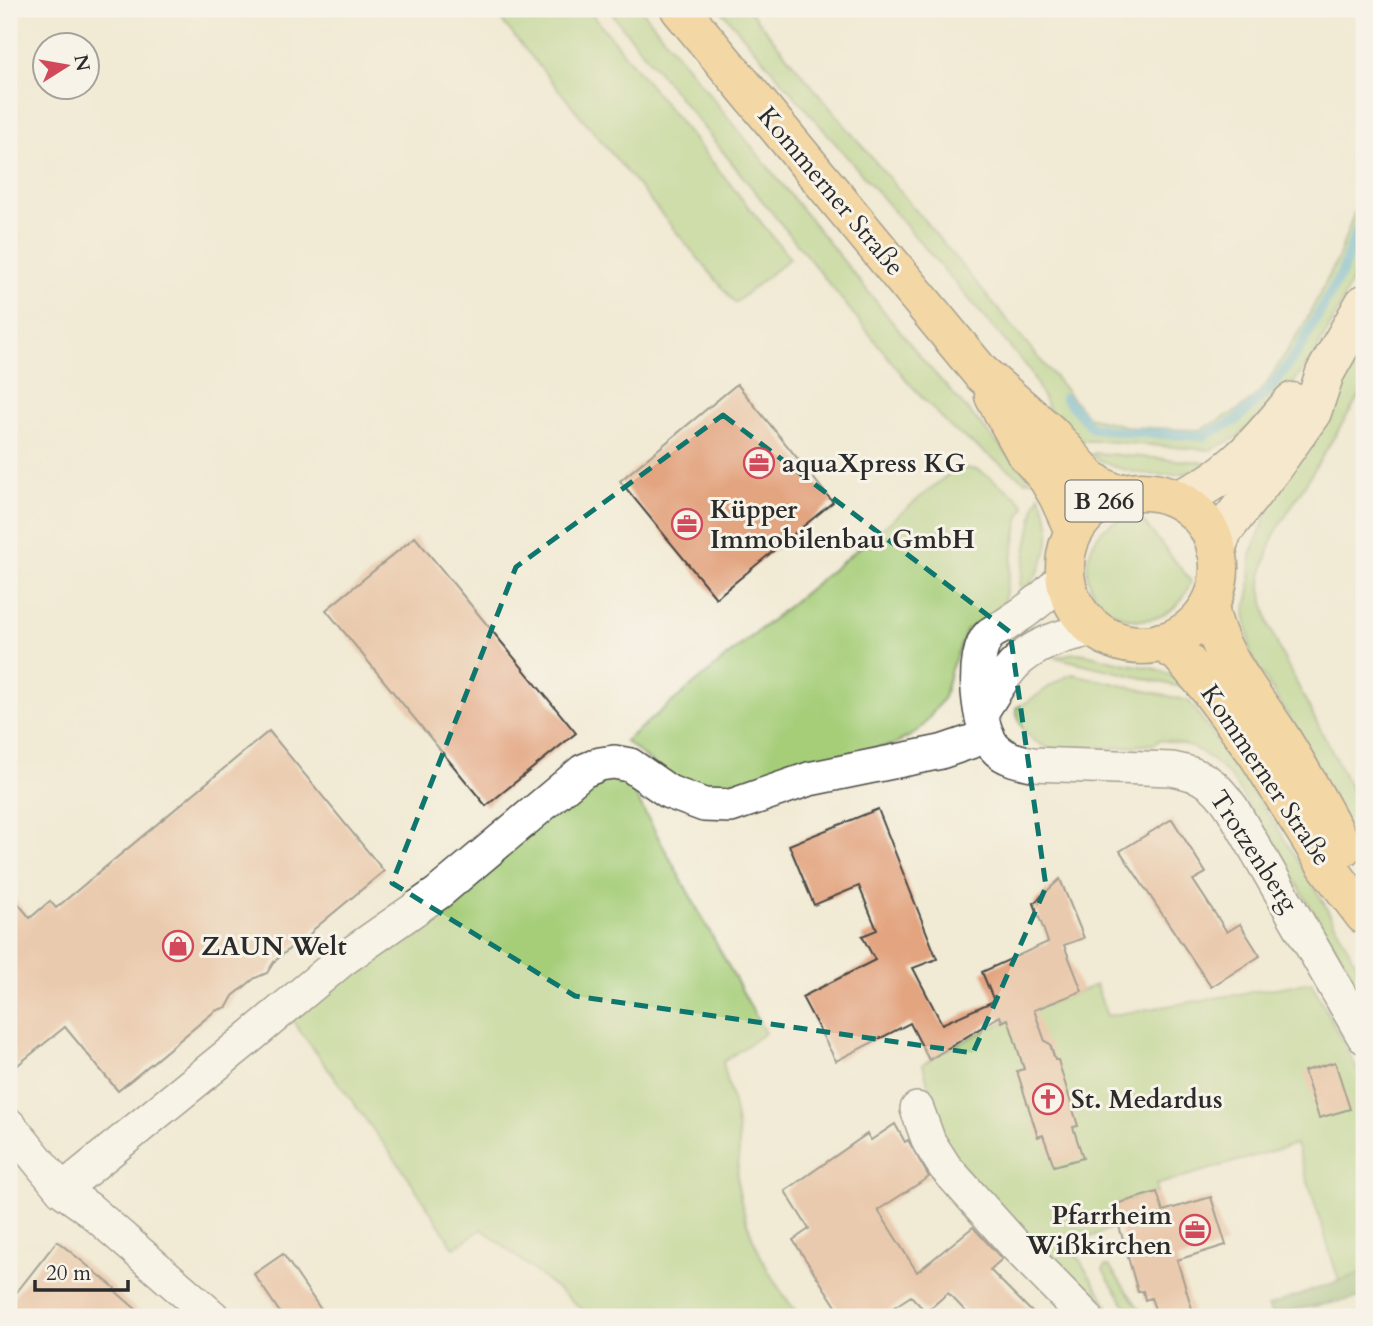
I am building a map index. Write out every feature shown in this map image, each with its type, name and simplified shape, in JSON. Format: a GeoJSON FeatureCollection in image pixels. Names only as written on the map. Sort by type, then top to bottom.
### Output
{"type":"FeatureCollection","features":[{"type":"Feature","properties":{"kind":"main road","name":"Kommerner Straße"},"geometry":{"type":"LineString","coordinates":[[680,9],[981,373],[1051,434],[1088,477],[1117,494]]}},
{"type":"Feature","properties":{"kind":"main road"},"geometry":{"type":"LineString","coordinates":[[1216,549],[1230,521],[1312,412],[1325,373],[1364,304]]}},
{"type":"Feature","properties":{"kind":"main road","name":"Kommerner Straße"},"geometry":{"type":"LineString","coordinates":[[981,373],[1025,452],[1048,479],[1074,531]]}},
{"type":"Feature","properties":{"kind":"main road"},"geometry":{"type":"LineString","coordinates":[[1177,499],[1213,482],[1238,462],[1295,398],[1325,373]]}},
{"type":"Feature","properties":{"kind":"main road","name":"B 266"},"geometry":{"type":"LineString","coordinates":[[1147,491],[1177,499],[1205,523],[1216,549],[1218,577],[1209,606],[1189,629],[1161,642],[1128,644],[1117,641],[1096,629],[1075,606],[1065,575],[1066,552],[1074,531],[1088,512],[1117,494],[1147,491]]}},
{"type":"Feature","properties":{"kind":"main road","name":"Kommerner Straße"},"geometry":{"type":"LineString","coordinates":[[1209,606],[1213,627],[1227,658],[1308,782],[1348,856],[1364,900]]}},
{"type":"Feature","properties":{"kind":"main road","name":"Kommerner Straße"},"geometry":{"type":"LineString","coordinates":[[1161,642],[1179,653],[1206,685],[1258,755],[1326,866],[1364,915]]}},
{"type":"Feature","properties":{"kind":"street"},"geometry":{"type":"LineString","coordinates":[[985,724],[977,664],[984,643],[990,634],[1050,593],[1065,575]]}},
{"type":"Feature","properties":{"kind":"street"},"geometry":{"type":"LineString","coordinates":[[62,1190],[342,960],[438,893],[583,771],[614,762],[630,765],[669,792],[704,804],[731,806],[809,779],[941,752],[985,724],[1012,667],[1039,645],[1076,632],[1096,629]]}},
{"type":"Feature","properties":{"kind":"street","name":"Trotzenberg"},"geometry":{"type":"LineString","coordinates":[[985,724],[996,749],[1010,759],[1032,764],[1172,769],[1203,778],[1217,787],[1239,819],[1364,1037]]}},
{"type":"Feature","properties":{"kind":"street"},"geometry":{"type":"LineString","coordinates":[[917,1109],[929,1142],[945,1167],[1015,1245],[1086,1317]]}},
{"type":"Feature","properties":{"kind":"street"},"geometry":{"type":"LineString","coordinates":[[9,1125],[62,1190],[89,1209],[213,1317]]}},
{"type":"Feature","properties":{"kind":"highlighted area"},"geometry":{"type":"Polygon","coordinates":[[[723,415],[1010,632],[1046,887],[973,1053],[575,996],[392,883],[516,567],[723,415]]]}},
{"type":"Feature","properties":{"kind":"green space"},"geometry":{"type":"Polygon","coordinates":[[[492,9],[588,9],[790,258],[735,303],[492,9]]]}},
{"type":"Feature","properties":{"kind":"green space"},"geometry":{"type":"Polygon","coordinates":[[[608,9],[641,9],[927,365],[1031,480],[1025,481],[952,429],[909,383],[608,9]]]}},
{"type":"Feature","properties":{"kind":"green space"},"geometry":{"type":"Polygon","coordinates":[[[720,9],[748,9],[1088,417],[1130,427],[1200,430],[1235,412],[1265,386],[1307,319],[1338,258],[1364,185],[1364,255],[1314,355],[1291,386],[1236,438],[1210,450],[1077,441],[1056,423],[1029,369],[720,9]]]}},
{"type":"Feature","properties":{"kind":"green space"},"geometry":{"type":"Polygon","coordinates":[[[1364,350],[1364,388],[1274,535],[1262,573],[1261,588],[1269,625],[1281,653],[1364,814],[1364,854],[1297,731],[1251,655],[1245,611],[1250,590],[1251,555],[1279,484],[1364,350]]]}},
{"type":"Feature","properties":{"kind":"green space"},"geometry":{"type":"Polygon","coordinates":[[[1095,453],[1201,462],[1209,465],[1180,474],[1148,474],[1118,468],[1090,455],[1095,453]]]}},
{"type":"Feature","properties":{"kind":"green space"},"geometry":{"type":"Polygon","coordinates":[[[957,467],[979,470],[1016,496],[1025,506],[1019,519],[1004,601],[991,615],[967,630],[951,669],[944,697],[923,726],[893,745],[840,755],[770,774],[738,789],[716,794],[682,787],[625,741],[957,467]]]}},
{"type":"Feature","properties":{"kind":"green space"},"geometry":{"type":"Polygon","coordinates":[[[1040,495],[1049,522],[1048,542],[1039,571],[1021,594],[1020,584],[1035,505],[1040,495]]]}},
{"type":"Feature","properties":{"kind":"green space"},"geometry":{"type":"Polygon","coordinates":[[[1138,515],[1191,581],[1178,604],[1160,616],[1140,620],[1120,616],[1103,604],[1091,588],[1087,567],[1097,536],[1119,520],[1138,515]]]}},
{"type":"Feature","properties":{"kind":"green space"},"geometry":{"type":"Polygon","coordinates":[[[1074,653],[1160,670],[1185,685],[1180,687],[1054,657],[1074,653]]]}},
{"type":"Feature","properties":{"kind":"green space"},"geometry":{"type":"Polygon","coordinates":[[[1073,674],[1189,701],[1275,824],[1321,898],[1364,978],[1364,1017],[1342,977],[1351,972],[1232,779],[1215,763],[1191,747],[1159,740],[1155,744],[1116,748],[1082,747],[1066,752],[1048,748],[1027,733],[1018,718],[1016,708],[1073,674]]]}},
{"type":"Feature","properties":{"kind":"green space"},"geometry":{"type":"Polygon","coordinates":[[[610,778],[627,780],[765,1033],[723,1062],[737,1127],[738,1186],[746,1221],[761,1256],[779,1288],[801,1317],[592,1317],[482,1229],[454,1248],[406,1174],[291,1019],[589,784],[610,778]]]}},
{"type":"Feature","properties":{"kind":"green space"},"geometry":{"type":"Polygon","coordinates":[[[1311,982],[1364,1082],[1364,1272],[1339,1281],[1296,1144],[1156,1185],[1157,1192],[1113,1205],[1118,1225],[1071,1246],[1115,1317],[1099,1317],[942,1143],[923,1064],[1007,1021],[1096,985],[1107,1016],[1311,982]]]}},
{"type":"Feature","properties":{"kind":"green space"},"geometry":{"type":"Polygon","coordinates":[[[1105,1266],[1109,1266],[1145,1317],[1133,1317],[1103,1270],[1105,1266]]]}},
{"type":"Feature","properties":{"kind":"green space"},"geometry":{"type":"Polygon","coordinates":[[[1364,1272],[1364,1297],[1271,1314],[1268,1306],[1364,1272]]]}},
{"type":"Feature","properties":{"kind":"building"},"geometry":{"type":"Polygon","coordinates":[[[737,384],[833,502],[716,598],[620,481],[737,384]]]}},
{"type":"Feature","properties":{"kind":"building"},"geometry":{"type":"Polygon","coordinates":[[[415,537],[576,733],[486,806],[326,610],[415,537]]]}},
{"type":"Feature","properties":{"kind":"building"},"geometry":{"type":"Polygon","coordinates":[[[269,731],[384,871],[313,930],[307,940],[295,944],[274,962],[267,973],[255,978],[233,996],[227,1007],[215,1011],[118,1091],[65,1027],[9,1072],[9,892],[30,918],[50,901],[56,908],[269,731]]]}},
{"type":"Feature","properties":{"kind":"building"},"geometry":{"type":"Polygon","coordinates":[[[878,809],[937,959],[913,968],[942,1024],[994,1001],[982,972],[1048,942],[1034,903],[1060,879],[1084,938],[1064,945],[1082,991],[1034,1010],[1045,1041],[1050,1044],[1055,1060],[1058,1060],[1078,1126],[1073,1127],[1083,1158],[1054,1166],[1043,1135],[1038,1137],[1017,1071],[1024,1069],[1008,1019],[1002,1022],[1000,1016],[929,1060],[910,1023],[836,1061],[802,997],[875,960],[862,936],[877,930],[859,886],[814,905],[789,845],[878,809]]]}},
{"type":"Feature","properties":{"kind":"building"},"geometry":{"type":"Polygon","coordinates":[[[1172,819],[1206,873],[1193,880],[1227,932],[1240,924],[1260,956],[1211,987],[1120,851],[1172,819]]]}},
{"type":"Feature","properties":{"kind":"building"},"geometry":{"type":"Polygon","coordinates":[[[1335,1062],[1350,1109],[1319,1118],[1304,1071],[1335,1062]]]}},
{"type":"Feature","properties":{"kind":"building"},"geometry":{"type":"Polygon","coordinates":[[[895,1124],[905,1142],[908,1140],[929,1177],[878,1210],[917,1272],[973,1227],[1002,1259],[990,1270],[1037,1317],[971,1317],[948,1293],[926,1312],[911,1296],[879,1317],[843,1317],[793,1240],[809,1229],[785,1191],[867,1134],[871,1140],[895,1124]]]}},
{"type":"Feature","properties":{"kind":"building"},"geometry":{"type":"Polygon","coordinates":[[[1157,1192],[1163,1211],[1211,1197],[1226,1245],[1177,1260],[1193,1312],[1176,1317],[1164,1317],[1162,1310],[1156,1312],[1151,1298],[1145,1300],[1143,1291],[1138,1292],[1113,1205],[1157,1192]]]}},
{"type":"Feature","properties":{"kind":"building"},"geometry":{"type":"Polygon","coordinates":[[[57,1241],[115,1288],[114,1290],[145,1317],[9,1317],[9,1302],[57,1241]]]}},
{"type":"Feature","properties":{"kind":"building"},"geometry":{"type":"Polygon","coordinates":[[[283,1254],[326,1317],[283,1317],[254,1274],[283,1254]]]}},
{"type":"Feature","properties":{"kind":"waterway"},"geometry":{"type":"LineString","coordinates":[[1065,398],[1092,428],[1203,436],[1235,421],[1271,388],[1298,351],[1342,272],[1364,211]]}},
{"type":"Feature","properties":{"kind":"place","name":"aquaXpress KG"},"geometry":{"type":"Point","coordinates":[759,463]}},
{"type":"Feature","properties":{"kind":"place","name":"Küpper Immobilenbau GmbH"},"geometry":{"type":"Point","coordinates":[687,524]}},
{"type":"Feature","properties":{"kind":"place","name":"ZAUN Welt"},"geometry":{"type":"Point","coordinates":[178,946]}},
{"type":"Feature","properties":{"kind":"place","name":"St. Medardus"},"geometry":{"type":"Point","coordinates":[1048,1099]}},
{"type":"Feature","properties":{"kind":"place","name":"Pfarrheim Wißkirchen"},"geometry":{"type":"Point","coordinates":[1195,1230]}}]}
